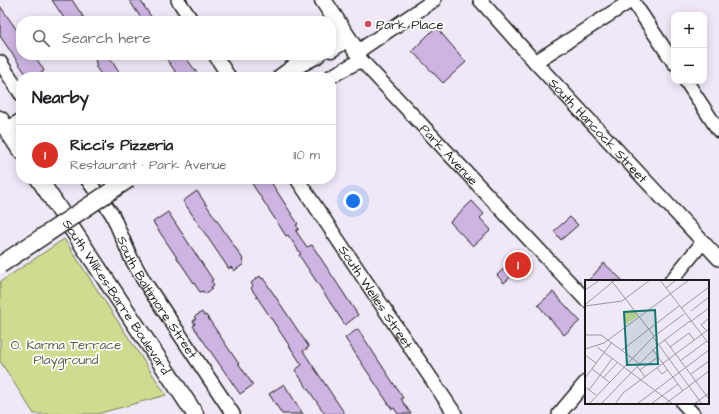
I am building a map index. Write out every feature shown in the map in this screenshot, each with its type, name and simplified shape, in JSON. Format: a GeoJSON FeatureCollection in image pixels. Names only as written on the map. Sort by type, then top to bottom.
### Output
{"type":"FeatureCollection","features":[{"type":"Feature","properties":{"kind":"main road","name":"Park Avenue"},"geometry":{"type":"LineString","coordinates":[[323,0],[334,16]]}},
{"type":"Feature","properties":{"kind":"main road","name":"Park Avenue"},"geometry":{"type":"LineString","coordinates":[[336,20],[359,56]]}},
{"type":"Feature","properties":{"kind":"main road"},"geometry":{"type":"LineString","coordinates":[[336,46],[348,38]]}},
{"type":"Feature","properties":{"kind":"main road"},"geometry":{"type":"LineString","coordinates":[[288,72],[307,60]]}},
{"type":"Feature","properties":{"kind":"main road"},"geometry":{"type":"LineString","coordinates":[[3,124],[16,144]]}},
{"type":"Feature","properties":{"kind":"main road","name":"South Wilkes-Barre Boulevard"},"geometry":{"type":"LineString","coordinates":[[43,184],[195,414]]}},
{"type":"Feature","properties":{"kind":"main road"},"geometry":{"type":"LineString","coordinates":[[0,265],[122,184]]}},
{"type":"Feature","properties":{"kind":"street"},"geometry":{"type":"LineString","coordinates":[[178,0],[189,16]]}},
{"type":"Feature","properties":{"kind":"street"},"geometry":{"type":"LineString","coordinates":[[336,73],[434,0]]}},
{"type":"Feature","properties":{"kind":"street","name":"South Hancock Street"},"geometry":{"type":"LineString","coordinates":[[480,0],[534,62],[719,259]]}},
{"type":"Feature","properties":{"kind":"street"},"geometry":{"type":"LineString","coordinates":[[534,62],[632,0],[671,58]]}},
{"type":"Feature","properties":{"kind":"street","name":"Park Avenue"},"geometry":{"type":"LineString","coordinates":[[359,56],[585,299]]}},
{"type":"Feature","properties":{"kind":"street"},"geometry":{"type":"LineString","coordinates":[[218,60],[226,72]]}},
{"type":"Feature","properties":{"kind":"street"},"geometry":{"type":"LineString","coordinates":[[0,62],[16,86]]}},
{"type":"Feature","properties":{"kind":"street"},"geometry":{"type":"LineString","coordinates":[[688,84],[719,131]]}},
{"type":"Feature","properties":{"kind":"street"},"geometry":{"type":"LineString","coordinates":[[3,124],[16,121]]}},
{"type":"Feature","properties":{"kind":"street","name":"South Baltimore Street"},"geometry":{"type":"LineString","coordinates":[[91,184],[112,214],[130,258],[144,281],[233,414]]}},
{"type":"Feature","properties":{"kind":"street","name":"South Welles Street"},"geometry":{"type":"LineString","coordinates":[[300,184],[455,414]]}},
{"type":"Feature","properties":{"kind":"street"},"geometry":{"type":"LineString","coordinates":[[672,280],[703,242]]}},
{"type":"Feature","properties":{"kind":"street"},"geometry":{"type":"LineString","coordinates":[[560,414],[585,383]]}},
{"type":"Feature","properties":{"kind":"street"},"geometry":{"type":"LineString","coordinates":[[684,404],[693,414]]}},
{"type":"Feature","properties":{"kind":"green space","name":"O. Karma Terrace Playground"},"geometry":{"type":"Polygon","coordinates":[[[64,239],[166,395],[97,414],[34,414],[0,361],[0,282],[64,239]]]}},
{"type":"Feature","properties":{"kind":"building"},"geometry":{"type":"Polygon","coordinates":[[[52,0],[72,0],[83,16],[63,16],[52,0]]]}},
{"type":"Feature","properties":{"kind":"building"},"geometry":{"type":"Polygon","coordinates":[[[129,0],[140,0],[151,16],[140,16],[129,0]]]}},
{"type":"Feature","properties":{"kind":"building"},"geometry":{"type":"Polygon","coordinates":[[[0,6],[16,29],[16,59],[0,36],[0,6]]]}},
{"type":"Feature","properties":{"kind":"building"},"geometry":{"type":"Polygon","coordinates":[[[436,27],[466,62],[443,83],[412,51],[436,27]]]}},
{"type":"Feature","properties":{"kind":"building"},"geometry":{"type":"Polygon","coordinates":[[[16,60],[37,60],[44,71],[42,72],[25,72],[16,60]]]}},
{"type":"Feature","properties":{"kind":"building"},"geometry":{"type":"Polygon","coordinates":[[[111,60],[119,72],[99,72],[95,66],[97,65],[95,61],[111,60]]]}},
{"type":"Feature","properties":{"kind":"building"},"geometry":{"type":"Polygon","coordinates":[[[167,60],[188,60],[196,72],[176,72],[167,60]]]}},
{"type":"Feature","properties":{"kind":"building"},"geometry":{"type":"Polygon","coordinates":[[[252,184],[272,184],[298,224],[296,225],[299,229],[296,231],[307,247],[312,245],[358,315],[345,325],[299,255],[301,254],[288,235],[286,236],[252,184]]]}},
{"type":"Feature","properties":{"kind":"building"},"geometry":{"type":"Polygon","coordinates":[[[197,191],[243,259],[244,264],[234,271],[231,267],[229,269],[183,201],[197,191]]]}},
{"type":"Feature","properties":{"kind":"building"},"geometry":{"type":"Polygon","coordinates":[[[472,201],[484,214],[480,218],[491,230],[473,246],[450,222],[472,201]]]}},
{"type":"Feature","properties":{"kind":"building"},"geometry":{"type":"Polygon","coordinates":[[[168,212],[213,280],[211,281],[214,285],[211,287],[212,289],[205,294],[203,291],[200,292],[153,222],[168,212]]]}},
{"type":"Feature","properties":{"kind":"building"},"geometry":{"type":"Polygon","coordinates":[[[570,217],[578,225],[561,240],[554,231],[570,217]]]}},
{"type":"Feature","properties":{"kind":"building"},"geometry":{"type":"Polygon","coordinates":[[[519,255],[526,263],[504,283],[497,275],[519,255]]]}},
{"type":"Feature","properties":{"kind":"building"},"geometry":{"type":"Polygon","coordinates":[[[604,263],[622,280],[589,280],[604,263]]]}},
{"type":"Feature","properties":{"kind":"building"},"geometry":{"type":"Polygon","coordinates":[[[260,276],[262,279],[263,278],[309,347],[303,351],[345,414],[325,414],[295,370],[302,365],[251,288],[253,286],[251,283],[260,276]]]}},
{"type":"Feature","properties":{"kind":"building"},"geometry":{"type":"Polygon","coordinates":[[[553,292],[580,321],[564,335],[538,305],[553,292]]]}},
{"type":"Feature","properties":{"kind":"building"},"geometry":{"type":"Polygon","coordinates":[[[202,312],[204,316],[206,315],[253,385],[240,394],[193,326],[195,324],[193,321],[196,319],[194,317],[202,312]]]}},
{"type":"Feature","properties":{"kind":"building"},"geometry":{"type":"Polygon","coordinates":[[[358,329],[403,398],[401,399],[411,414],[398,414],[394,408],[392,409],[345,338],[358,329]]]}},
{"type":"Feature","properties":{"kind":"building"},"geometry":{"type":"Polygon","coordinates":[[[284,384],[303,414],[282,414],[269,394],[284,384]]]}},
{"type":"Feature","properties":{"kind":"place","name":"Park Place"},"geometry":{"type":"Point","coordinates":[368,24]}},
{"type":"Feature","properties":{"kind":"place","name":"Ricci's Pizzeria"},"geometry":{"type":"Point","coordinates":[518,265]}}]}
